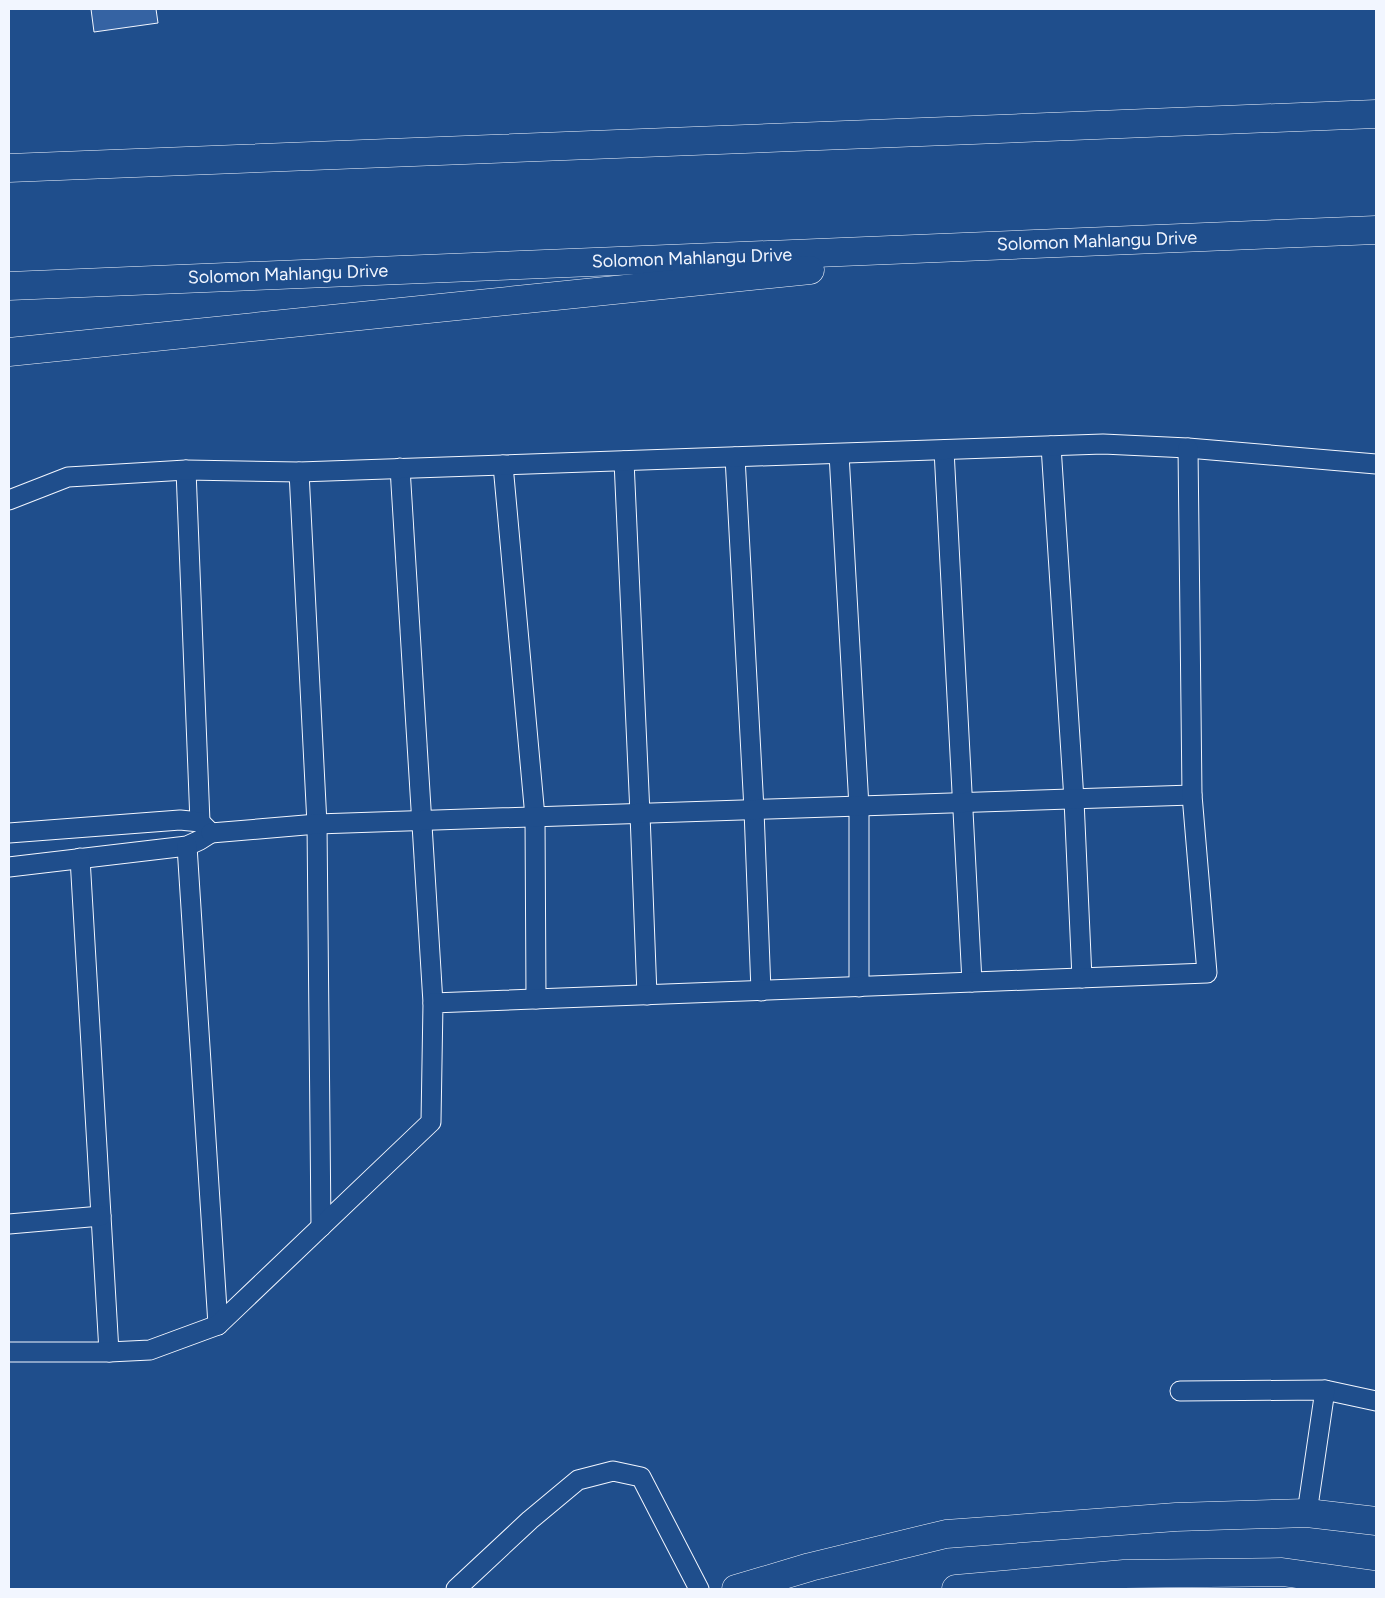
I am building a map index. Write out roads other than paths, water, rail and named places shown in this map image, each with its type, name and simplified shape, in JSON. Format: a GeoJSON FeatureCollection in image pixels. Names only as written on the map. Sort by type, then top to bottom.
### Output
{"type":"FeatureCollection","features":[{"type":"Feature","properties":{"kind":"main road"},"geometry":{"type":"LineString","coordinates":[[9,168],[1376,114]]}},
{"type":"Feature","properties":{"kind":"main road","name":"Solomon Mahlangu Drive"},"geometry":{"type":"LineString","coordinates":[[9,286],[1376,230]]}},
{"type":"Feature","properties":{"kind":"main road"},"geometry":{"type":"LineString","coordinates":[[9,352],[1088,241]]}},
{"type":"Feature","properties":{"kind":"main road"},"geometry":{"type":"LineString","coordinates":[[736,1589],[810,1567],[946,1534],[1176,1517],[1307,1513],[1376,1521]]}},
{"type":"Feature","properties":{"kind":"main road"},"geometry":{"type":"LineString","coordinates":[[956,1589],[1124,1574],[1282,1572],[1376,1585]]}},
{"type":"Feature","properties":{"kind":"lane"},"geometry":{"type":"LineString","coordinates":[[9,500],[68,477],[186,470],[299,472],[1103,444],[1188,448],[1376,464]]}},
{"type":"Feature","properties":{"kind":"lane"},"geometry":{"type":"LineString","coordinates":[[1051,446],[1074,800],[1082,978]]}},
{"type":"Feature","properties":{"kind":"lane"},"geometry":{"type":"LineString","coordinates":[[432,1003],[1207,973],[1192,795],[1188,448]]}},
{"type":"Feature","properties":{"kind":"lane"},"geometry":{"type":"LineString","coordinates":[[944,450],[972,982]]}},
{"type":"Feature","properties":{"kind":"lane"},"geometry":{"type":"LineString","coordinates":[[839,454],[859,807],[859,987]]}},
{"type":"Feature","properties":{"kind":"lane"},"geometry":{"type":"LineString","coordinates":[[735,457],[754,810],[761,990]]}},
{"type":"Feature","properties":{"kind":"lane"},"geometry":{"type":"LineString","coordinates":[[624,461],[646,995]]}},
{"type":"Feature","properties":{"kind":"lane"},"geometry":{"type":"LineString","coordinates":[[503,465],[535,817],[536,999]]}},
{"type":"Feature","properties":{"kind":"lane"},"geometry":{"type":"LineString","coordinates":[[9,1352],[150,1350],[218,1325],[431,1122],[432,1003],[400,468]]}},
{"type":"Feature","properties":{"kind":"lane"},"geometry":{"type":"LineString","coordinates":[[9,867],[187,846],[200,840],[206,828],[186,470]]}},
{"type":"Feature","properties":{"kind":"lane"},"geometry":{"type":"LineString","coordinates":[[299,472],[317,824],[321,1227]]}},
{"type":"Feature","properties":{"kind":"lane"},"geometry":{"type":"LineString","coordinates":[[9,833],[180,820],[206,828],[1192,795]]}},
{"type":"Feature","properties":{"kind":"lane"},"geometry":{"type":"LineString","coordinates":[[187,846],[218,1325]]}},
{"type":"Feature","properties":{"kind":"lane"},"geometry":{"type":"LineString","coordinates":[[80,858],[109,1352]]}},
{"type":"Feature","properties":{"kind":"lane"},"geometry":{"type":"LineString","coordinates":[[9,1224],[101,1216]]}},
{"type":"Feature","properties":{"kind":"lane"},"geometry":{"type":"LineString","coordinates":[[1307,1513],[1324,1390]]}},
{"type":"Feature","properties":{"kind":"lane"},"geometry":{"type":"LineString","coordinates":[[1180,1391],[1324,1390],[1376,1401]]}},
{"type":"Feature","properties":{"kind":"lane"},"geometry":{"type":"LineString","coordinates":[[456,1589],[530,1520],[578,1480],[613,1471],[641,1476],[698,1589]]}}]}
